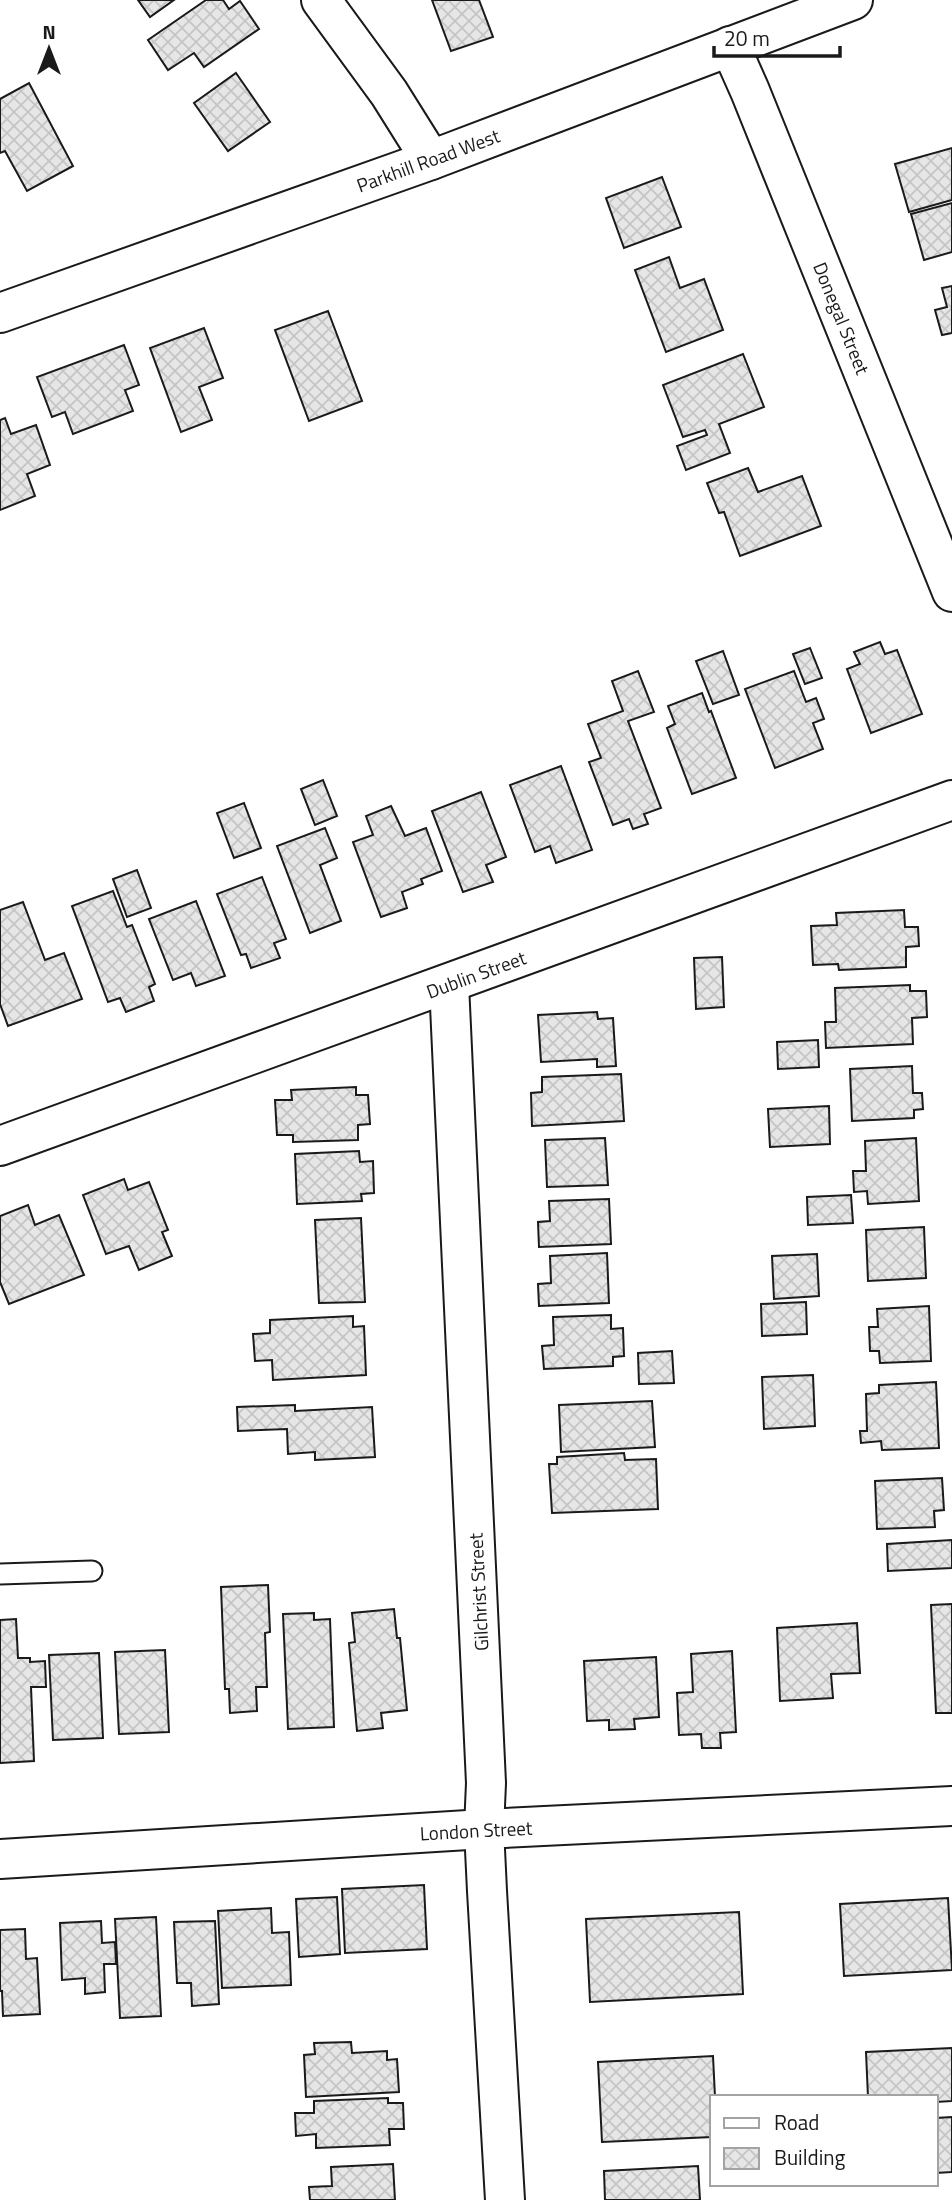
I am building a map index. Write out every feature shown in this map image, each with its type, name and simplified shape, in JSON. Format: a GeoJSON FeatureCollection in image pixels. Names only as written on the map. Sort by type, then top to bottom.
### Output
{"type":"FeatureCollection","features":[{"type":"Feature","properties":{"kind":"street"},"geometry":{"type":"LineString","coordinates":[[321,0],[389,93],[432,160]]}},
{"type":"Feature","properties":{"kind":"street","name":"Parkhill Road West"},"geometry":{"type":"LineString","coordinates":[[0,313],[432,160],[853,0]]}},
{"type":"Feature","properties":{"kind":"street","name":"Donegal Street"},"geometry":{"type":"LineString","coordinates":[[730,46],[952,592]]}},
{"type":"Feature","properties":{"kind":"street","name":"Dublin Street"},"geometry":{"type":"LineString","coordinates":[[0,1146],[952,800]]}},
{"type":"Feature","properties":{"kind":"street","name":"Gilchrist Street"},"geometry":{"type":"LineString","coordinates":[[449,984],[486,1783],[484,1829],[505,2200]]}},
{"type":"Feature","properties":{"kind":"street","name":"London Street"},"geometry":{"type":"LineString","coordinates":[[0,1859],[484,1829],[952,1807]]}},
{"type":"Feature","properties":{"kind":"lane"},"geometry":{"type":"LineString","coordinates":[[0,1574],[92,1571]]}},
{"type":"Feature","properties":{"kind":"building"},"geometry":{"type":"Polygon","coordinates":[[[138,0],[174,0],[150,17],[138,0]]]}},
{"type":"Feature","properties":{"kind":"building"},"geometry":{"type":"Polygon","coordinates":[[[206,0],[223,0],[229,9],[240,1],[259,29],[204,67],[194,53],[168,70],[148,40],[206,0]]]}},
{"type":"Feature","properties":{"kind":"building"},"geometry":{"type":"Polygon","coordinates":[[[432,0],[479,0],[493,37],[451,51],[432,0]]]}},
{"type":"Feature","properties":{"kind":"building"},"geometry":{"type":"Polygon","coordinates":[[[236,73],[270,122],[228,151],[194,103],[236,73]]]}},
{"type":"Feature","properties":{"kind":"building"},"geometry":{"type":"Polygon","coordinates":[[[29,83],[73,166],[27,191],[5,151],[0,153],[0,99],[29,83]]]}},
{"type":"Feature","properties":{"kind":"building"},"geometry":{"type":"Polygon","coordinates":[[[952,148],[952,200],[909,212],[895,164],[952,148]]]}},
{"type":"Feature","properties":{"kind":"building"},"geometry":{"type":"Polygon","coordinates":[[[662,177],[681,227],[624,248],[606,198],[662,177]]]}},
{"type":"Feature","properties":{"kind":"building"},"geometry":{"type":"Polygon","coordinates":[[[952,203],[952,252],[924,260],[911,214],[952,203]]]}},
{"type":"Feature","properties":{"kind":"building"},"geometry":{"type":"Polygon","coordinates":[[[669,257],[680,288],[704,279],[723,330],[666,352],[635,270],[669,257]]]}},
{"type":"Feature","properties":{"kind":"building"},"geometry":{"type":"Polygon","coordinates":[[[952,286],[952,333],[942,335],[935,310],[947,307],[942,288],[952,286]]]}},
{"type":"Feature","properties":{"kind":"building"},"geometry":{"type":"Polygon","coordinates":[[[328,311],[362,401],[309,421],[275,330],[328,311]]]}},
{"type":"Feature","properties":{"kind":"building"},"geometry":{"type":"Polygon","coordinates":[[[204,328],[223,378],[199,387],[212,420],[181,432],[150,348],[204,328]]]}},
{"type":"Feature","properties":{"kind":"building"},"geometry":{"type":"Polygon","coordinates":[[[124,345],[139,385],[125,390],[133,411],[73,434],[65,412],[52,417],[37,377],[124,345]]]}},
{"type":"Feature","properties":{"kind":"building"},"geometry":{"type":"Polygon","coordinates":[[[743,354],[764,407],[719,424],[730,453],[686,470],[677,446],[707,435],[705,430],[683,437],[663,385],[743,354]]]}},
{"type":"Feature","properties":{"kind":"building"},"geometry":{"type":"Polygon","coordinates":[[[5,418],[11,434],[36,425],[50,465],[27,474],[35,496],[0,510],[0,420],[5,418]]]}},
{"type":"Feature","properties":{"kind":"building"},"geometry":{"type":"Polygon","coordinates":[[[748,468],[758,492],[802,476],[821,526],[740,556],[724,512],[719,513],[707,483],[748,468]]]}},
{"type":"Feature","properties":{"kind":"building"},"geometry":{"type":"Polygon","coordinates":[[[880,642],[885,654],[897,650],[922,714],[871,733],[847,669],[860,664],[854,652],[880,642]]]}},
{"type":"Feature","properties":{"kind":"building"},"geometry":{"type":"Polygon","coordinates":[[[810,648],[822,678],[805,684],[793,654],[810,648]]]}},
{"type":"Feature","properties":{"kind":"building"},"geometry":{"type":"Polygon","coordinates":[[[723,651],[739,695],[713,704],[696,661],[723,651]]]}},
{"type":"Feature","properties":{"kind":"building"},"geometry":{"type":"Polygon","coordinates":[[[638,671],[654,712],[628,721],[661,808],[644,814],[648,824],[633,829],[629,819],[613,825],[589,762],[601,758],[588,724],[623,711],[612,681],[638,671]]]}},
{"type":"Feature","properties":{"kind":"building"},"geometry":{"type":"Polygon","coordinates":[[[794,671],[806,702],[816,698],[824,719],[813,723],[823,749],[775,768],[745,689],[794,671]]]}},
{"type":"Feature","properties":{"kind":"building"},"geometry":{"type":"Polygon","coordinates":[[[702,693],[736,778],[692,794],[667,728],[675,724],[668,706],[702,693]]]}},
{"type":"Feature","properties":{"kind":"building"},"geometry":{"type":"Polygon","coordinates":[[[561,766],[592,850],[556,863],[550,846],[535,852],[510,785],[561,766]]]}},
{"type":"Feature","properties":{"kind":"building"},"geometry":{"type":"Polygon","coordinates":[[[323,780],[337,816],[315,825],[301,789],[323,780]]]}},
{"type":"Feature","properties":{"kind":"building"},"geometry":{"type":"Polygon","coordinates":[[[481,792],[506,857],[486,865],[493,882],[463,892],[432,811],[481,792]]]}},
{"type":"Feature","properties":{"kind":"building"},"geometry":{"type":"Polygon","coordinates":[[[244,803],[261,848],[234,858],[217,813],[244,803]]]}},
{"type":"Feature","properties":{"kind":"building"},"geometry":{"type":"Polygon","coordinates":[[[391,806],[405,836],[426,828],[442,871],[421,879],[423,884],[402,892],[407,908],[381,917],[353,842],[373,835],[366,816],[391,806]]]}},
{"type":"Feature","properties":{"kind":"building"},"geometry":{"type":"Polygon","coordinates":[[[325,828],[337,858],[320,865],[341,921],[310,933],[277,846],[325,828]]]}},
{"type":"Feature","properties":{"kind":"building"},"geometry":{"type":"Polygon","coordinates":[[[137,870],[151,908],[127,917],[113,879],[137,870]]]}},
{"type":"Feature","properties":{"kind":"building"},"geometry":{"type":"Polygon","coordinates":[[[262,877],[286,939],[274,943],[280,958],[251,968],[246,954],[241,955],[217,894],[262,877]]]}},
{"type":"Feature","properties":{"kind":"building"},"geometry":{"type":"Polygon","coordinates":[[[113,891],[127,927],[132,925],[155,984],[149,987],[154,1001],[126,1012],[120,998],[108,1002],[72,906],[113,891]]]}},
{"type":"Feature","properties":{"kind":"building"},"geometry":{"type":"Polygon","coordinates":[[[196,901],[225,976],[196,986],[191,973],[173,980],[149,919],[196,901]]]}},
{"type":"Feature","properties":{"kind":"building"},"geometry":{"type":"Polygon","coordinates":[[[23,902],[45,960],[64,953],[82,999],[8,1026],[0,1004],[0,910],[23,902]]]}},
{"type":"Feature","properties":{"kind":"building"},"geometry":{"type":"Polygon","coordinates":[[[904,910],[905,927],[918,927],[919,946],[906,947],[906,967],[839,970],[838,964],[813,965],[811,926],[837,925],[836,913],[904,910]]]}},
{"type":"Feature","properties":{"kind":"building"},"geometry":{"type":"Polygon","coordinates":[[[722,957],[724,1007],[696,1009],[694,958],[722,957]]]}},
{"type":"Feature","properties":{"kind":"building"},"geometry":{"type":"Polygon","coordinates":[[[910,985],[910,991],[926,991],[927,1017],[912,1018],[913,1044],[826,1048],[825,1022],[836,1022],[835,988],[910,985]]]}},
{"type":"Feature","properties":{"kind":"building"},"geometry":{"type":"Polygon","coordinates":[[[597,1012],[598,1019],[613,1018],[616,1066],[597,1067],[597,1059],[541,1062],[538,1015],[597,1012]]]}},
{"type":"Feature","properties":{"kind":"building"},"geometry":{"type":"Polygon","coordinates":[[[818,1040],[819,1067],[778,1069],[777,1042],[818,1040]]]}},
{"type":"Feature","properties":{"kind":"building"},"geometry":{"type":"Polygon","coordinates":[[[912,1066],[913,1093],[922,1093],[923,1109],[914,1110],[914,1118],[852,1121],[850,1069],[912,1066]]]}},
{"type":"Feature","properties":{"kind":"building"},"geometry":{"type":"Polygon","coordinates":[[[621,1074],[624,1121],[532,1126],[531,1093],[542,1092],[542,1077],[621,1074]]]}},
{"type":"Feature","properties":{"kind":"building"},"geometry":{"type":"Polygon","coordinates":[[[356,1087],[356,1095],[368,1095],[370,1124],[358,1125],[358,1140],[293,1142],[293,1135],[277,1135],[275,1100],[292,1100],[291,1090],[356,1087]]]}},
{"type":"Feature","properties":{"kind":"building"},"geometry":{"type":"Polygon","coordinates":[[[829,1106],[830,1144],[770,1147],[768,1109],[829,1106]]]}},
{"type":"Feature","properties":{"kind":"building"},"geometry":{"type":"Polygon","coordinates":[[[605,1138],[608,1185],[547,1187],[545,1140],[605,1138]]]}},
{"type":"Feature","properties":{"kind":"building"},"geometry":{"type":"Polygon","coordinates":[[[916,1138],[919,1201],[868,1204],[867,1191],[854,1192],[853,1171],[866,1171],[865,1141],[916,1138]]]}},
{"type":"Feature","properties":{"kind":"building"},"geometry":{"type":"Polygon","coordinates":[[[359,1151],[360,1162],[373,1161],[374,1193],[361,1194],[362,1201],[297,1204],[295,1154],[359,1151]]]}},
{"type":"Feature","properties":{"kind":"building"},"geometry":{"type":"Polygon","coordinates":[[[124,1179],[128,1190],[149,1182],[168,1230],[162,1232],[172,1256],[139,1270],[129,1246],[106,1254],[83,1195],[124,1179]]]}},
{"type":"Feature","properties":{"kind":"building"},"geometry":{"type":"Polygon","coordinates":[[[851,1195],[853,1223],[808,1225],[807,1197],[851,1195]]]}},
{"type":"Feature","properties":{"kind":"building"},"geometry":{"type":"Polygon","coordinates":[[[609,1199],[611,1244],[539,1247],[538,1222],[550,1221],[549,1201],[609,1199]]]}},
{"type":"Feature","properties":{"kind":"building"},"geometry":{"type":"Polygon","coordinates":[[[28,1205],[35,1225],[59,1215],[84,1275],[9,1304],[0,1282],[0,1216],[28,1205]]]}},
{"type":"Feature","properties":{"kind":"building"},"geometry":{"type":"Polygon","coordinates":[[[361,1218],[365,1302],[319,1303],[315,1220],[361,1218]]]}},
{"type":"Feature","properties":{"kind":"building"},"geometry":{"type":"Polygon","coordinates":[[[924,1227],[926,1278],[868,1281],[866,1230],[924,1227]]]}},
{"type":"Feature","properties":{"kind":"building"},"geometry":{"type":"Polygon","coordinates":[[[607,1253],[609,1303],[539,1306],[538,1284],[551,1283],[550,1256],[607,1253]]]}},
{"type":"Feature","properties":{"kind":"building"},"geometry":{"type":"Polygon","coordinates":[[[817,1254],[819,1296],[774,1299],[772,1256],[817,1254]]]}},
{"type":"Feature","properties":{"kind":"building"},"geometry":{"type":"Polygon","coordinates":[[[806,1302],[807,1334],[762,1336],[761,1304],[806,1302]]]}},
{"type":"Feature","properties":{"kind":"building"},"geometry":{"type":"Polygon","coordinates":[[[929,1306],[931,1361],[880,1363],[879,1351],[870,1351],[869,1327],[878,1327],[877,1309],[929,1306]]]}},
{"type":"Feature","properties":{"kind":"building"},"geometry":{"type":"Polygon","coordinates":[[[611,1315],[611,1329],[623,1328],[624,1356],[613,1357],[613,1366],[544,1369],[542,1346],[554,1345],[553,1317],[611,1315]]]}},
{"type":"Feature","properties":{"kind":"building"},"geometry":{"type":"Polygon","coordinates":[[[353,1316],[353,1327],[364,1326],[366,1375],[273,1380],[272,1360],[255,1361],[253,1334],[270,1333],[270,1320],[353,1316]]]}},
{"type":"Feature","properties":{"kind":"building"},"geometry":{"type":"Polygon","coordinates":[[[672,1351],[674,1383],[639,1384],[638,1353],[672,1351]]]}},
{"type":"Feature","properties":{"kind":"building"},"geometry":{"type":"Polygon","coordinates":[[[813,1375],[815,1426],[764,1429],[762,1377],[813,1375]]]}},
{"type":"Feature","properties":{"kind":"building"},"geometry":{"type":"Polygon","coordinates":[[[936,1382],[939,1448],[882,1450],[881,1441],[861,1443],[860,1431],[867,1431],[866,1394],[879,1393],[879,1385],[936,1382]]]}},
{"type":"Feature","properties":{"kind":"building"},"geometry":{"type":"Polygon","coordinates":[[[652,1401],[655,1447],[561,1452],[559,1405],[652,1401]]]}},
{"type":"Feature","properties":{"kind":"building"},"geometry":{"type":"Polygon","coordinates":[[[295,1405],[295,1411],[372,1407],[375,1457],[315,1460],[315,1452],[288,1454],[287,1429],[238,1431],[237,1407],[295,1405]]]}},
{"type":"Feature","properties":{"kind":"building"},"geometry":{"type":"Polygon","coordinates":[[[624,1453],[625,1460],[656,1459],[658,1509],[552,1513],[549,1464],[557,1464],[557,1457],[624,1453]]]}},
{"type":"Feature","properties":{"kind":"building"},"geometry":{"type":"Polygon","coordinates":[[[942,1478],[944,1510],[934,1511],[935,1527],[877,1529],[875,1481],[942,1478]]]}},
{"type":"Feature","properties":{"kind":"building"},"geometry":{"type":"Polygon","coordinates":[[[952,1540],[952,1568],[888,1571],[887,1544],[952,1540]]]}},
{"type":"Feature","properties":{"kind":"building"},"geometry":{"type":"Polygon","coordinates":[[[268,1585],[270,1632],[265,1633],[267,1687],[256,1687],[257,1711],[230,1713],[229,1689],[225,1689],[221,1587],[268,1585]]]}},
{"type":"Feature","properties":{"kind":"building"},"geometry":{"type":"Polygon","coordinates":[[[952,1604],[952,1713],[936,1713],[931,1605],[952,1604]]]}},
{"type":"Feature","properties":{"kind":"building"},"geometry":{"type":"Polygon","coordinates":[[[394,1609],[397,1638],[400,1638],[407,1710],[381,1713],[383,1728],[357,1731],[349,1643],[355,1642],[352,1613],[394,1609]]]}},
{"type":"Feature","properties":{"kind":"building"},"geometry":{"type":"Polygon","coordinates":[[[314,1613],[314,1620],[330,1619],[334,1727],[288,1729],[283,1614],[314,1613]]]}},
{"type":"Feature","properties":{"kind":"building"},"geometry":{"type":"Polygon","coordinates":[[[16,1619],[18,1658],[30,1658],[30,1662],[45,1661],[46,1687],[31,1687],[34,1761],[0,1763],[0,1620],[16,1619]]]}},
{"type":"Feature","properties":{"kind":"building"},"geometry":{"type":"Polygon","coordinates":[[[857,1623],[860,1673],[831,1674],[833,1698],[780,1701],[777,1628],[857,1623]]]}},
{"type":"Feature","properties":{"kind":"building"},"geometry":{"type":"Polygon","coordinates":[[[165,1650],[169,1732],[119,1734],[115,1652],[165,1650]]]}},
{"type":"Feature","properties":{"kind":"building"},"geometry":{"type":"Polygon","coordinates":[[[732,1651],[736,1732],[720,1733],[721,1748],[702,1748],[701,1734],[679,1735],[677,1693],[693,1692],[691,1654],[732,1651]]]}},
{"type":"Feature","properties":{"kind":"building"},"geometry":{"type":"Polygon","coordinates":[[[99,1653],[103,1738],[53,1740],[49,1655],[99,1653]]]}},
{"type":"Feature","properties":{"kind":"building"},"geometry":{"type":"Polygon","coordinates":[[[656,1657],[659,1717],[634,1719],[635,1729],[609,1730],[609,1720],[587,1721],[584,1661],[656,1657]]]}},
{"type":"Feature","properties":{"kind":"building"},"geometry":{"type":"Polygon","coordinates":[[[424,1885],[427,1949],[345,1953],[342,1889],[424,1885]]]}},
{"type":"Feature","properties":{"kind":"building"},"geometry":{"type":"Polygon","coordinates":[[[337,1897],[340,1954],[299,1957],[296,1899],[337,1897]]]}},
{"type":"Feature","properties":{"kind":"building"},"geometry":{"type":"Polygon","coordinates":[[[948,1898],[952,1970],[844,1976],[840,1904],[948,1898]]]}},
{"type":"Feature","properties":{"kind":"building"},"geometry":{"type":"Polygon","coordinates":[[[271,1908],[272,1933],[289,1932],[291,1985],[222,1988],[218,1911],[271,1908]]]}},
{"type":"Feature","properties":{"kind":"building"},"geometry":{"type":"Polygon","coordinates":[[[739,1912],[743,1994],[590,2002],[586,1919],[739,1912]]]}},
{"type":"Feature","properties":{"kind":"building"},"geometry":{"type":"Polygon","coordinates":[[[156,1917],[161,2016],[120,2018],[115,1919],[156,1917]]]}},
{"type":"Feature","properties":{"kind":"building"},"geometry":{"type":"Polygon","coordinates":[[[101,1921],[102,1943],[115,1942],[116,1964],[104,1964],[105,1992],[85,1994],[85,1978],[62,1980],[60,1923],[101,1921]]]}},
{"type":"Feature","properties":{"kind":"building"},"geometry":{"type":"Polygon","coordinates":[[[215,1921],[219,2004],[192,2006],[191,1983],[177,1983],[174,1922],[215,1921]]]}},
{"type":"Feature","properties":{"kind":"building"},"geometry":{"type":"Polygon","coordinates":[[[25,1929],[26,1959],[37,1958],[40,2014],[3,2016],[0,1991],[0,1930],[25,1929]]]}},
{"type":"Feature","properties":{"kind":"building"},"geometry":{"type":"Polygon","coordinates":[[[351,2042],[352,2053],[387,2051],[387,2060],[397,2059],[399,2092],[306,2097],[304,2055],[315,2054],[314,2043],[351,2042]]]}},
{"type":"Feature","properties":{"kind":"building"},"geometry":{"type":"Polygon","coordinates":[[[952,2048],[952,2101],[938,2102],[938,2095],[868,2095],[866,2052],[952,2048]]]}},
{"type":"Feature","properties":{"kind":"building"},"geometry":{"type":"Polygon","coordinates":[[[713,2056],[715,2095],[710,2095],[710,2137],[602,2142],[598,2062],[713,2056]]]}},
{"type":"Feature","properties":{"kind":"building"},"geometry":{"type":"Polygon","coordinates":[[[388,2098],[388,2103],[403,2103],[404,2129],[389,2129],[390,2145],[316,2148],[316,2134],[296,2136],[295,2113],[314,2113],[314,2101],[388,2098]]]}},
{"type":"Feature","properties":{"kind":"building"},"geometry":{"type":"Polygon","coordinates":[[[952,2117],[952,2172],[938,2173],[938,2118],[952,2117]]]}},
{"type":"Feature","properties":{"kind":"building"},"geometry":{"type":"Polygon","coordinates":[[[393,2164],[395,2200],[310,2200],[309,2187],[332,2186],[331,2167],[393,2164]]]}},
{"type":"Feature","properties":{"kind":"building"},"geometry":{"type":"Polygon","coordinates":[[[698,2166],[700,2200],[605,2200],[604,2171],[698,2166]]]}}]}
